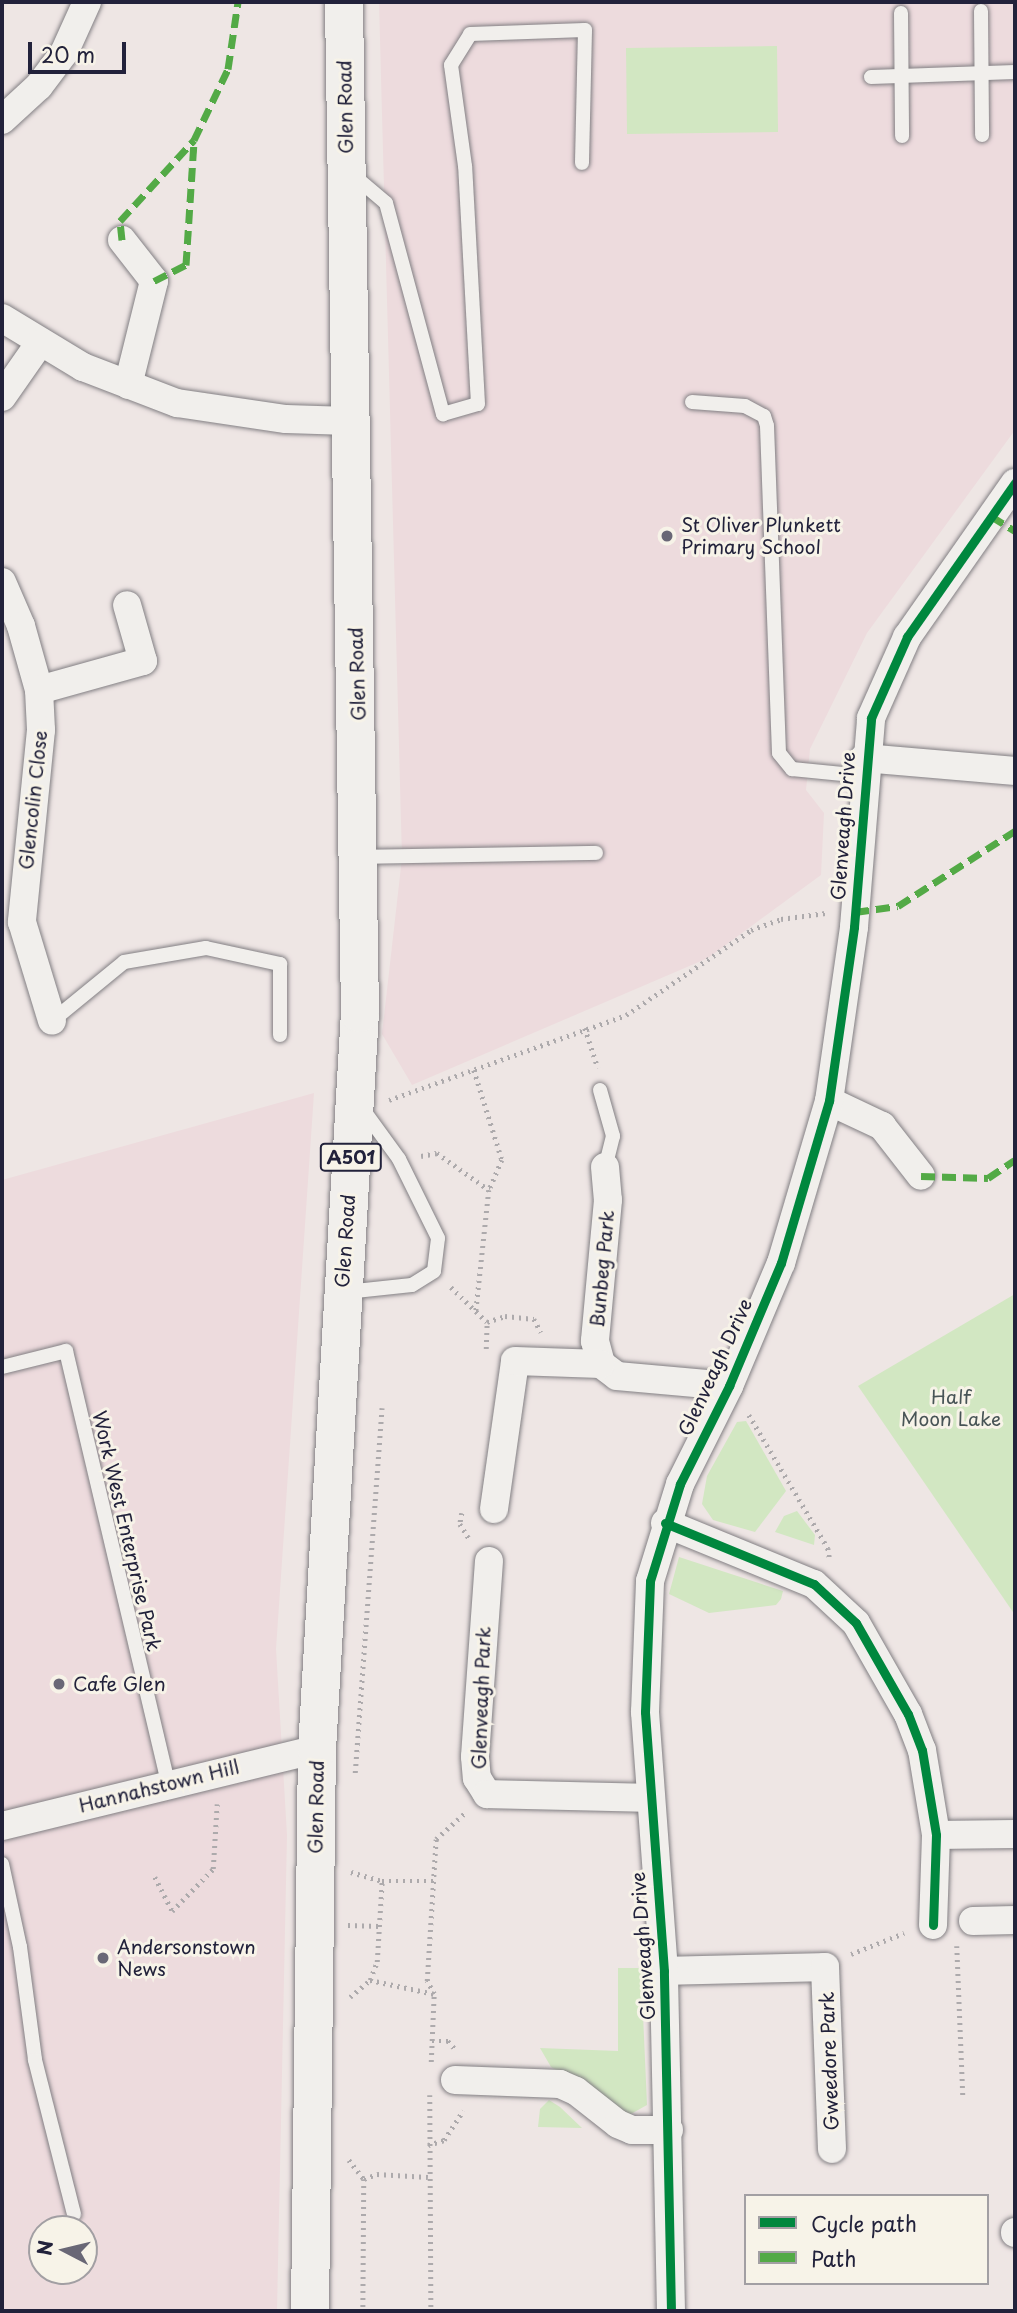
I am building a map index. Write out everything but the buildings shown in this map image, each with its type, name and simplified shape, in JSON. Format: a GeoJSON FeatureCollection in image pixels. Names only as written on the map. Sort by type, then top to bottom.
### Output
{"type":"FeatureCollection","features":[{"type":"Feature","properties":{"kind":"main road","name":"Glen Road"},"geometry":{"type":"LineString","coordinates":[[310,2311],[317,1749],[342,1293],[359,1104],[361,857],[349,421],[344,2]]}},
{"type":"Feature","properties":{"kind":"street"},"geometry":{"type":"LineString","coordinates":[[2,120],[40,86],[64,53],[87,2]]}},
{"type":"Feature","properties":{"kind":"street"},"geometry":{"type":"LineString","coordinates":[[122,240],[154,281],[128,385]]}},
{"type":"Feature","properties":{"kind":"street"},"geometry":{"type":"LineString","coordinates":[[2,318],[39,344],[128,385],[177,402],[224,412],[349,421]]}},
{"type":"Feature","properties":{"kind":"street"},"geometry":{"type":"LineString","coordinates":[[2,397],[39,344]]}},
{"type":"Feature","properties":{"kind":"street","name":"Glenveagh Drive"},"geometry":{"type":"LineString","coordinates":[[671,2311],[664,1971],[645,1712],[646,1628],[650,1581],[665,1523],[781,1264],[828,1101],[855,912],[864,767],[879,695],[907,637],[1015,483]]}},
{"type":"Feature","properties":{"kind":"street","name":"Glencolin Close"},"geometry":{"type":"LineString","coordinates":[[2,582],[21,626],[39,690],[41,730],[22,922],[52,1021]]}},
{"type":"Feature","properties":{"kind":"street"},"geometry":{"type":"LineString","coordinates":[[39,690],[143,661],[127,605]]}},
{"type":"Feature","properties":{"kind":"street"},"geometry":{"type":"LineString","coordinates":[[864,767],[1015,771]]}},
{"type":"Feature","properties":{"kind":"street"},"geometry":{"type":"LineString","coordinates":[[828,1101],[882,1126],[920,1176]]}},
{"type":"Feature","properties":{"kind":"street","name":"Bunbeg Park"},"geometry":{"type":"LineString","coordinates":[[601,1364],[595,1341],[608,1200],[605,1167]]}},
{"type":"Feature","properties":{"kind":"street"},"geometry":{"type":"LineString","coordinates":[[494,1509],[515,1361],[601,1364],[617,1376],[726,1391]]}},
{"type":"Feature","properties":{"kind":"street"},"geometry":{"type":"LineString","coordinates":[[665,1523],[814,1584],[838,1602],[856,1622],[908,1714],[922,1750],[936,1835],[933,1924]]}},
{"type":"Feature","properties":{"kind":"street","name":"Glenveagh Park"},"geometry":{"type":"LineString","coordinates":[[489,1560],[475,1757],[477,1778],[487,1794],[651,1798]]}},
{"type":"Feature","properties":{"kind":"street","name":"Hannahstown Hill"},"geometry":{"type":"LineString","coordinates":[[2,1826],[317,1749]]}},
{"type":"Feature","properties":{"kind":"street"},"geometry":{"type":"LineString","coordinates":[[936,1835],[1015,1835]]}},
{"type":"Feature","properties":{"kind":"street"},"geometry":{"type":"LineString","coordinates":[[973,1921],[1015,1920]]}},
{"type":"Feature","properties":{"kind":"street","name":"Gweedore Park"},"geometry":{"type":"LineString","coordinates":[[664,1971],[825,1967],[832,2149]]}},
{"type":"Feature","properties":{"kind":"street"},"geometry":{"type":"LineString","coordinates":[[443,2073],[560,2084],[576,2091],[618,2124],[632,2130],[669,2130]]}},
{"type":"Feature","properties":{"kind":"lane"},"geometry":{"type":"LineString","coordinates":[[981,12],[982,135]]}},
{"type":"Feature","properties":{"kind":"lane"},"geometry":{"type":"LineString","coordinates":[[901,13],[902,136]]}},
{"type":"Feature","properties":{"kind":"lane"},"geometry":{"type":"LineString","coordinates":[[346,170],[386,203],[443,414],[478,404],[465,166],[451,65],[470,34],[585,30],[582,163]]}},
{"type":"Feature","properties":{"kind":"lane"},"geometry":{"type":"LineString","coordinates":[[871,76],[1015,72]]}},
{"type":"Feature","properties":{"kind":"lane"},"geometry":{"type":"LineString","coordinates":[[692,402],[745,406],[764,416],[767,426],[779,752],[792,769],[864,767]]}},
{"type":"Feature","properties":{"kind":"lane"},"geometry":{"type":"LineString","coordinates":[[361,857],[596,853]]}},
{"type":"Feature","properties":{"kind":"lane"},"geometry":{"type":"LineString","coordinates":[[52,1021],[124,962],[206,948],[280,964],[280,1035]]}},
{"type":"Feature","properties":{"kind":"lane"},"geometry":{"type":"LineString","coordinates":[[600,1090],[613,1136],[605,1167]]}},
{"type":"Feature","properties":{"kind":"lane"},"geometry":{"type":"LineString","coordinates":[[342,1293],[412,1285],[434,1271],[438,1238],[399,1159],[359,1104]]}},
{"type":"Feature","properties":{"kind":"lane","name":"Work West Enterprise Park"},"geometry":{"type":"LineString","coordinates":[[2,1367],[66,1351],[168,1784]]}},
{"type":"Feature","properties":{"kind":"lane"},"geometry":{"type":"LineString","coordinates":[[2,1864],[20,1947],[35,2060],[74,2214]]}},
{"type":"Feature","properties":{"kind":"path"},"geometry":{"type":"LineString","coordinates":[[359,1104],[474,1070],[626,1015],[659,996],[751,930],[811,913],[855,912]]}},
{"type":"Feature","properties":{"kind":"path"},"geometry":{"type":"LineString","coordinates":[[584,1028],[600,1073],[600,1090]]}},
{"type":"Feature","properties":{"kind":"path"},"geometry":{"type":"LineString","coordinates":[[474,1070],[502,1160],[489,1190],[476,1312]]}},
{"type":"Feature","properties":{"kind":"path"},"geometry":{"type":"LineString","coordinates":[[399,1159],[437,1153],[489,1190]]}},
{"type":"Feature","properties":{"kind":"path"},"geometry":{"type":"LineString","coordinates":[[434,1271],[487,1322],[505,1317],[534,1319]]}},
{"type":"Feature","properties":{"kind":"path"},"geometry":{"type":"LineString","coordinates":[[726,1391],[749,1415],[828,1548],[838,1602]]}},
{"type":"Feature","properties":{"kind":"path"},"geometry":{"type":"LineString","coordinates":[[354,1788],[382,1408]]}},
{"type":"Feature","properties":{"kind":"path"},"geometry":{"type":"LineString","coordinates":[[155,1877],[172,1911],[213,1869],[218,1772]]}},
{"type":"Feature","properties":{"kind":"path"},"geometry":{"type":"LineString","coordinates":[[443,2073],[432,2041],[434,1994],[427,1981],[436,1839],[487,1794]]}},
{"type":"Feature","properties":{"kind":"path"},"geometry":{"type":"LineString","coordinates":[[350,1858],[350,1872],[382,1881],[433,1881]]}},
{"type":"Feature","properties":{"kind":"path"},"geometry":{"type":"LineString","coordinates":[[350,2007],[351,1994],[370,1980],[377,1962],[382,1881]]}},
{"type":"Feature","properties":{"kind":"path"},"geometry":{"type":"LineString","coordinates":[[963,2096],[956,1933],[973,1921]]}},
{"type":"Feature","properties":{"kind":"path"},"geometry":{"type":"LineString","coordinates":[[825,1967],[866,1946],[933,1924]]}},
{"type":"Feature","properties":{"kind":"path"},"geometry":{"type":"LineString","coordinates":[[370,1980],[434,1994]]}},
{"type":"Feature","properties":{"kind":"path"},"geometry":{"type":"LineString","coordinates":[[432,2041],[448,2041]]}},
{"type":"Feature","properties":{"kind":"path"},"geometry":{"type":"LineString","coordinates":[[430,2093],[428,2177],[431,2311]]}},
{"type":"Feature","properties":{"kind":"path"},"geometry":{"type":"LineString","coordinates":[[428,2145],[444,2140],[459,2123]]}},
{"type":"Feature","properties":{"kind":"path"},"geometry":{"type":"LineString","coordinates":[[342,2153],[364,2179],[363,2311]]}},
{"type":"Feature","properties":{"kind":"path"},"geometry":{"type":"LineString","coordinates":[[364,2179],[377,2174],[428,2177]]}},
{"type":"Feature","properties":{"kind":"shaded area","name":"St Oliver Plunkett Primary School"},"geometry":{"type":"Polygon","coordinates":[[[379,2],[1015,2],[1015,430],[867,633],[810,749],[806,790],[824,813],[821,875],[708,958],[412,1085],[382,1034],[402,858],[379,2]]]}},
{"type":"Feature","properties":{"kind":"shaded area"},"geometry":{"type":"Polygon","coordinates":[[[314,1093],[276,1649],[287,1835],[277,2311],[2,2311],[2,1180],[314,1093]]]}},
{"type":"Feature","properties":{"kind":"green space"},"geometry":{"type":"Polygon","coordinates":[[[777,46],[778,132],[627,134],[626,48],[777,46]]]}},
{"type":"Feature","properties":{"kind":"green space","name":"Half Moon Lake"},"geometry":{"type":"Polygon","coordinates":[[[1015,1294],[1015,1615],[858,1386],[1015,1294]]]}},
{"type":"Feature","properties":{"kind":"green space"},"geometry":{"type":"Polygon","coordinates":[[[746,1421],[786,1491],[755,1532],[713,1520],[702,1504],[707,1476],[737,1422],[746,1421]]]}},
{"type":"Feature","properties":{"kind":"green space"},"geometry":{"type":"Polygon","coordinates":[[[797,1511],[815,1535],[814,1545],[775,1532],[784,1516],[797,1511]]]}},
{"type":"Feature","properties":{"kind":"green space"},"geometry":{"type":"Polygon","coordinates":[[[679,1557],[783,1591],[781,1599],[776,1605],[709,1613],[669,1594],[679,1557]]]}},
{"type":"Feature","properties":{"kind":"green space"},"geometry":{"type":"Polygon","coordinates":[[[618,1968],[641,1968],[647,2105],[629,2115],[551,2067],[540,2048],[618,2051],[618,1968]]]}},
{"type":"Feature","properties":{"kind":"green space"},"geometry":{"type":"Polygon","coordinates":[[[549,2100],[582,2128],[538,2127],[540,2109],[549,2100]]]}},
{"type":"Feature","properties":{"kind":"marked path"},"geometry":{"type":"LineString","coordinates":[[122,240],[120,221],[194,140],[228,69],[238,2]]}},
{"type":"Feature","properties":{"kind":"marked path"},"geometry":{"type":"LineString","coordinates":[[154,281],[186,265],[194,140]]}},
{"type":"Feature","properties":{"kind":"marked path"},"geometry":{"type":"LineString","coordinates":[[991,516],[1015,531]]}},
{"type":"Feature","properties":{"kind":"marked path"},"geometry":{"type":"LineString","coordinates":[[855,912],[898,906],[1015,831]]}},
{"type":"Feature","properties":{"kind":"marked path"},"geometry":{"type":"LineString","coordinates":[[921,1176],[988,1178],[1015,1160]]}},
{"type":"Feature","properties":{"kind":"cycle path"},"geometry":{"type":"LineString","coordinates":[[671,2311],[664,1971],[645,1712],[650,1581],[680,1484],[729,1386],[781,1263],[829,1101],[854,927],[871,718],[907,637],[1015,483]]}},
{"type":"Feature","properties":{"kind":"cycle path"},"geometry":{"type":"LineString","coordinates":[[665,1523],[814,1584],[856,1623],[908,1714],[922,1750],[936,1835],[933,1925]]}},
{"type":"Feature","properties":{"kind":"place","name":"St Oliver Plunkett Primary School"},"geometry":{"type":"Point","coordinates":[667,536]}},
{"type":"Feature","properties":{"kind":"place","name":"Cafe Glen"},"geometry":{"type":"Point","coordinates":[59,1684]}},
{"type":"Feature","properties":{"kind":"place","name":"Andersonstown News"},"geometry":{"type":"Point","coordinates":[103,1958]}}]}
